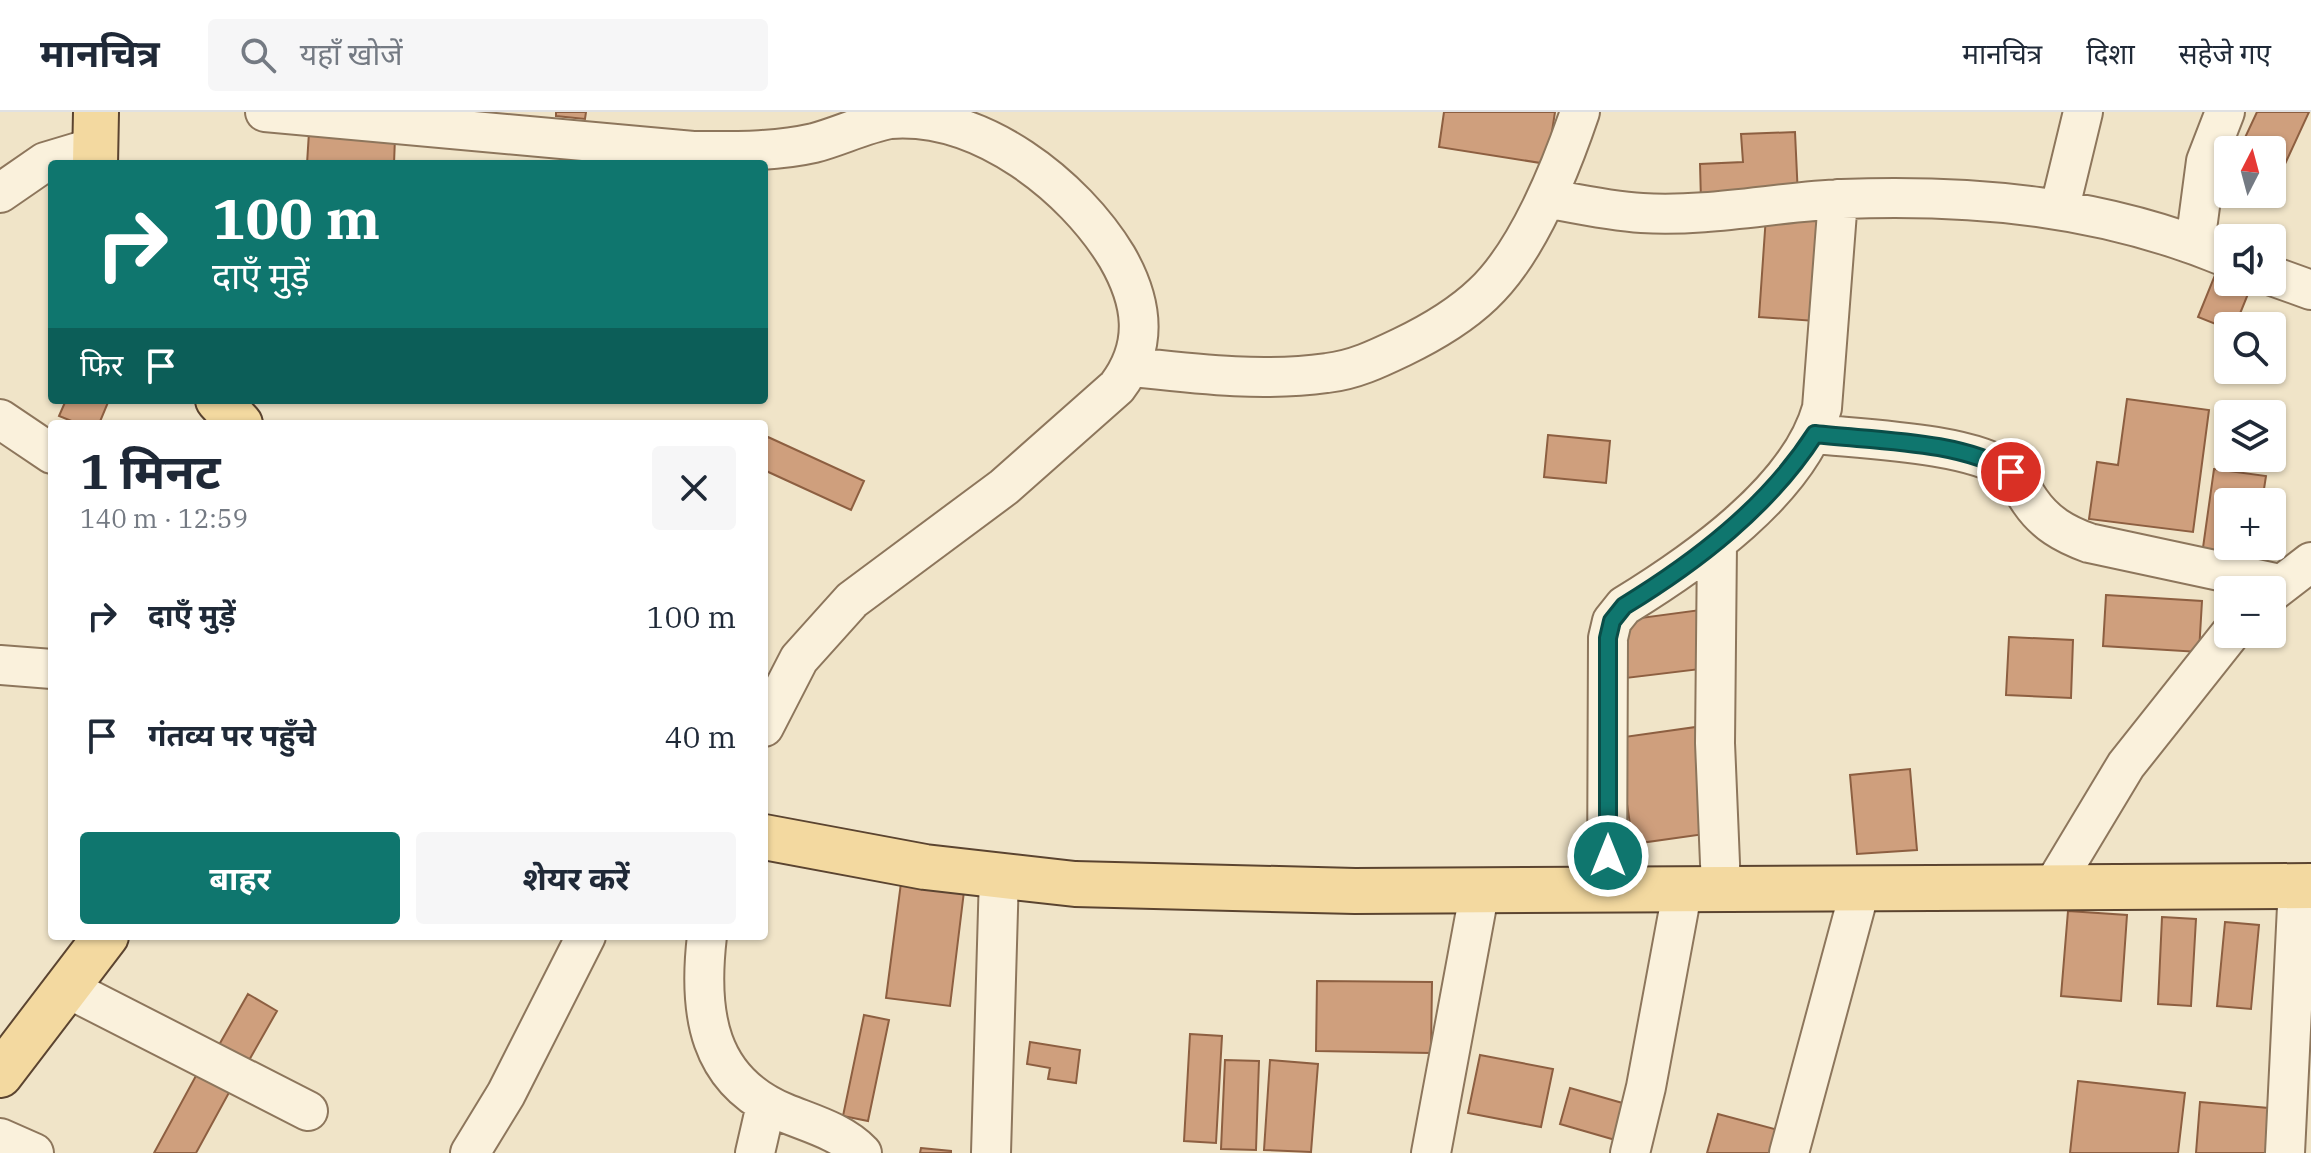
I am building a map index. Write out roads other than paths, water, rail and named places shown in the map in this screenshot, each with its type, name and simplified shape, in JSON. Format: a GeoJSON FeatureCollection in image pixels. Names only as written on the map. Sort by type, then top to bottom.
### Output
{"type":"FeatureCollection","features":[{"type":"Feature","properties":{"kind":"main road"},"geometry":{"type":"LineString","coordinates":[[222,404],[236,420]]}},
{"type":"Feature","properties":{"kind":"main road"},"geometry":{"type":"LineString","coordinates":[[768,838],[925,867],[1075,884],[1355,891],[1607,887],[2304,886]]}},
{"type":"Feature","properties":{"kind":"main road"},"geometry":{"type":"LineString","coordinates":[[0,1075],[103,940]]}},
{"type":"Feature","properties":{"kind":"street"},"geometry":{"type":"LineString","coordinates":[[1132,367],[1274,378],[1329,373],[1367,364],[1439,329],[1484,293],[1504,268],[1546,198],[1580,112]]}},
{"type":"Feature","properties":{"kind":"street"},"geometry":{"type":"LineString","coordinates":[[2060,207],[2083,112]]}},
{"type":"Feature","properties":{"kind":"street"},"geometry":{"type":"LineString","coordinates":[[1546,198],[1643,213],[1695,212],[1838,199],[1940,196],[2060,207],[2211,251],[2206,161],[2225,112]]}},
{"type":"Feature","properties":{"kind":"street"},"geometry":{"type":"LineString","coordinates":[[273,113],[594,126],[693,151],[760,151],[814,143],[906,115],[965,126],[997,139],[1038,166],[1099,227],[1136,299],[1139,345],[1132,367],[1117,387],[1004,487],[852,600],[799,659],[768,719]]}},
{"type":"Feature","properties":{"kind":"street"},"geometry":{"type":"LineString","coordinates":[[50,160],[95,141]]}},
{"type":"Feature","properties":{"kind":"street"},"geometry":{"type":"LineString","coordinates":[[0,193],[48,161]]}},
{"type":"Feature","properties":{"kind":"street"},"geometry":{"type":"LineString","coordinates":[[1607,887],[1608,638],[1612,621],[1624,606],[1717,543],[1770,491],[1815,434],[1822,408],[1838,199]]}},
{"type":"Feature","properties":{"kind":"street"},"geometry":{"type":"LineString","coordinates":[[2286,281],[2311,290]]}},
{"type":"Feature","properties":{"kind":"street"},"geometry":{"type":"LineString","coordinates":[[0,419],[48,451]]}},
{"type":"Feature","properties":{"kind":"street"},"geometry":{"type":"LineString","coordinates":[[1815,434],[1936,448],[1991,460],[2011,472],[2035,508],[2065,534],[2089,543],[2226,576]]}},
{"type":"Feature","properties":{"kind":"street"},"geometry":{"type":"LineString","coordinates":[[1630,1153],[1702,887],[1715,743],[1717,543]]}},
{"type":"Feature","properties":{"kind":"street"},"geometry":{"type":"LineString","coordinates":[[2286,581],[2311,562]]}},
{"type":"Feature","properties":{"kind":"street"},"geometry":{"type":"LineString","coordinates":[[2052,888],[2126,765],[2219,648]]}},
{"type":"Feature","properties":{"kind":"street"},"geometry":{"type":"LineString","coordinates":[[0,665],[48,669]]}},
{"type":"Feature","properties":{"kind":"street"},"geometry":{"type":"LineString","coordinates":[[991,1153],[999,875]]}},
{"type":"Feature","properties":{"kind":"street"},"geometry":{"type":"LineString","coordinates":[[1789,1153],[1861,886]]}},
{"type":"Feature","properties":{"kind":"street"},"geometry":{"type":"LineString","coordinates":[[2285,1153],[2304,886]]}},
{"type":"Feature","properties":{"kind":"street"},"geometry":{"type":"LineString","coordinates":[[1431,1153],[1480,889]]}},
{"type":"Feature","properties":{"kind":"street"},"geometry":{"type":"LineString","coordinates":[[470,1153],[506,1094],[584,940]]}},
{"type":"Feature","properties":{"kind":"street"},"geometry":{"type":"LineString","coordinates":[[707,940],[706,997],[718,1058],[730,1076],[766,1105],[844,1137],[862,1153]]}},
{"type":"Feature","properties":{"kind":"street"},"geometry":{"type":"LineString","coordinates":[[65,987],[308,1111]]}},
{"type":"Feature","properties":{"kind":"street"},"geometry":{"type":"LineString","coordinates":[[755,1153],[766,1105]]}},
{"type":"Feature","properties":{"kind":"street"},"geometry":{"type":"LineString","coordinates":[[0,1138],[34,1153]]}}]}
